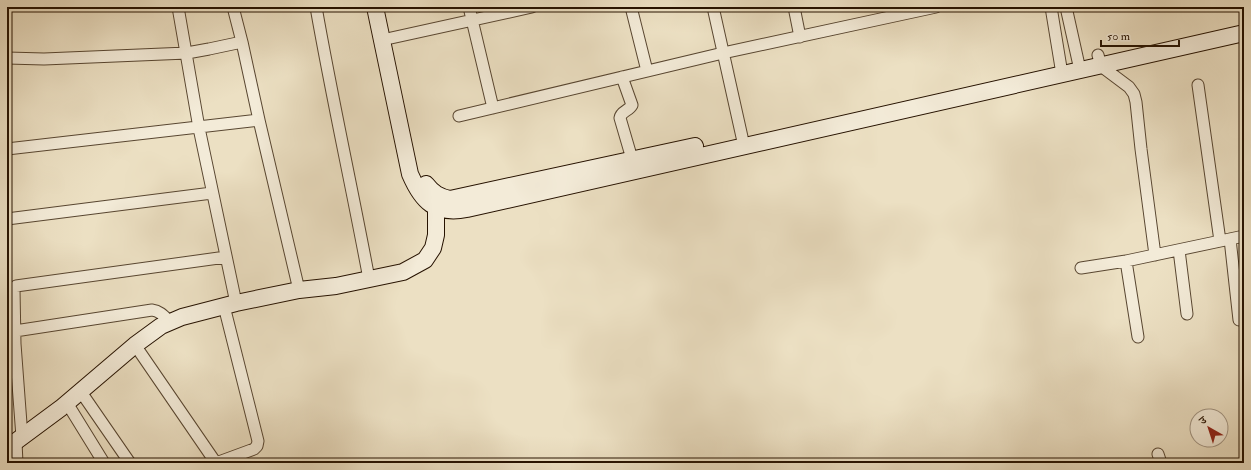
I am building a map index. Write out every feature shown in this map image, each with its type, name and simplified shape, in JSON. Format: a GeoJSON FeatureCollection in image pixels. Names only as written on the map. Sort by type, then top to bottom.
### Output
{"type":"FeatureCollection","features":[{"type":"Feature","properties":{"kind":"street"},"geometry":{"type":"LineString","coordinates":[[136,345],[216,463],[254,449],[257,446],[258,440],[230,304],[226,257],[199,128],[178,7]]}},
{"type":"Feature","properties":{"kind":"street"},"geometry":{"type":"LineString","coordinates":[[233,7],[299,290]]}},
{"type":"Feature","properties":{"kind":"street"},"geometry":{"type":"LineString","coordinates":[[316,7],[369,279]]}},
{"type":"Feature","properties":{"kind":"street"},"geometry":{"type":"LineString","coordinates":[[375,7],[387,39],[420,170],[425,182],[438,203],[447,211],[467,209],[742,141],[1061,68],[1244,33]]}},
{"type":"Feature","properties":{"kind":"street"},"geometry":{"type":"LineString","coordinates":[[386,7],[387,39]]}},
{"type":"Feature","properties":{"kind":"street"},"geometry":{"type":"LineString","coordinates":[[469,7],[493,108]]}},
{"type":"Feature","properties":{"kind":"street"},"geometry":{"type":"LineString","coordinates":[[387,39],[532,7]]}},
{"type":"Feature","properties":{"kind":"street"},"geometry":{"type":"LineString","coordinates":[[631,7],[647,71]]}},
{"type":"Feature","properties":{"kind":"street"},"geometry":{"type":"LineString","coordinates":[[713,7],[742,141]]}},
{"type":"Feature","properties":{"kind":"street"},"geometry":{"type":"LineString","coordinates":[[794,7],[800,37]]}},
{"type":"Feature","properties":{"kind":"street"},"geometry":{"type":"LineString","coordinates":[[459,116],[723,53],[936,7]]}},
{"type":"Feature","properties":{"kind":"street"},"geometry":{"type":"LineString","coordinates":[[1051,7],[1061,68]]}},
{"type":"Feature","properties":{"kind":"street"},"geometry":{"type":"LineString","coordinates":[[1066,7],[1079,65]]}},
{"type":"Feature","properties":{"kind":"street"},"geometry":{"type":"LineString","coordinates":[[1100,61],[1244,22]]}},
{"type":"Feature","properties":{"kind":"street"},"geometry":{"type":"LineString","coordinates":[[7,58],[44,59],[187,52],[208,50],[242,42]]}},
{"type":"Feature","properties":{"kind":"street"},"geometry":{"type":"LineString","coordinates":[[1100,61],[1130,87],[1134,94],[1155,255]]}},
{"type":"Feature","properties":{"kind":"street"},"geometry":{"type":"LineString","coordinates":[[622,77],[632,105],[620,115],[620,118],[632,159]]}},
{"type":"Feature","properties":{"kind":"street"},"geometry":{"type":"LineString","coordinates":[[1198,85],[1239,320]]}},
{"type":"Feature","properties":{"kind":"street"},"geometry":{"type":"LineString","coordinates":[[7,149],[259,120]]}},
{"type":"Feature","properties":{"kind":"street"},"geometry":{"type":"LineString","coordinates":[[438,203],[450,199],[632,159],[742,141]]}},
{"type":"Feature","properties":{"kind":"street"},"geometry":{"type":"LineString","coordinates":[[7,219],[212,193]]}},
{"type":"Feature","properties":{"kind":"street"},"geometry":{"type":"LineString","coordinates":[[15,443],[81,392],[136,345],[161,326],[170,322],[182,317],[230,304],[299,290],[336,286],[403,272],[424,260],[433,248],[436,235],[438,203]]}},
{"type":"Feature","properties":{"kind":"street"},"geometry":{"type":"LineString","coordinates":[[1081,268],[1126,261],[1244,236]]}},
{"type":"Feature","properties":{"kind":"street"},"geometry":{"type":"LineString","coordinates":[[1179,250],[1187,314]]}},
{"type":"Feature","properties":{"kind":"street"},"geometry":{"type":"LineString","coordinates":[[16,463],[14,289],[16,286],[226,257]]}},
{"type":"Feature","properties":{"kind":"street"},"geometry":{"type":"LineString","coordinates":[[1126,261],[1138,337]]}},
{"type":"Feature","properties":{"kind":"street"},"geometry":{"type":"LineString","coordinates":[[15,331],[152,310],[162,314],[170,322]]}},
{"type":"Feature","properties":{"kind":"street"},"geometry":{"type":"LineString","coordinates":[[81,392],[130,463]]}},
{"type":"Feature","properties":{"kind":"street"},"geometry":{"type":"LineString","coordinates":[[67,403],[104,463]]}}]}
